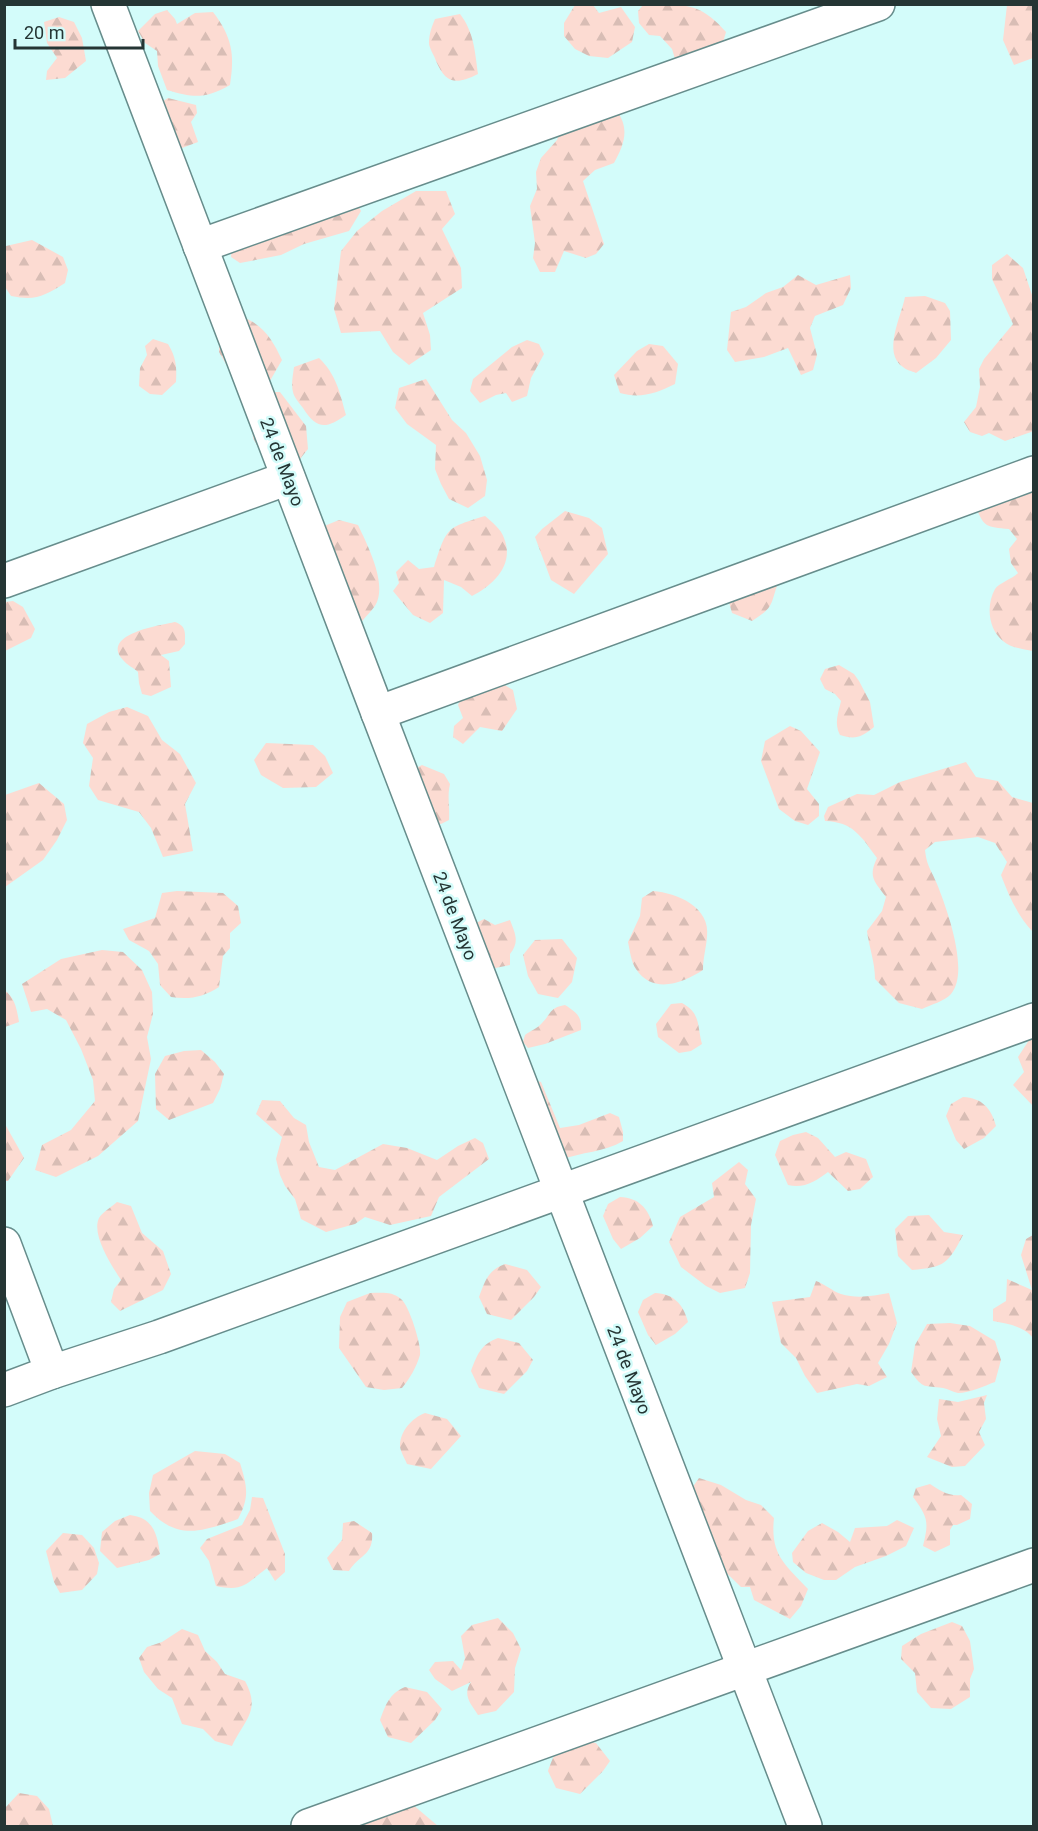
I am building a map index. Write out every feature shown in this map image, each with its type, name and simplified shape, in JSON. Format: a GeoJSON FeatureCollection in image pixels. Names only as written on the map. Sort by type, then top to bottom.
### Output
{"type":"FeatureCollection","features":[{"type":"Feature","properties":{"kind":"street","name":"24 de Mayo"},"geometry":{"type":"LineString","coordinates":[[108,4],[805,1827]]}},
{"type":"Feature","properties":{"kind":"street"},"geometry":{"type":"LineString","coordinates":[[200,246],[878,4]]}},
{"type":"Feature","properties":{"kind":"street"},"geometry":{"type":"LineString","coordinates":[[378,713],[1034,472]]}},
{"type":"Feature","properties":{"kind":"street"},"geometry":{"type":"LineString","coordinates":[[4,581],[288,478]]}},
{"type":"Feature","properties":{"kind":"street"},"geometry":{"type":"LineString","coordinates":[[4,1390],[159,1337],[1034,1020]]}},
{"type":"Feature","properties":{"kind":"street"},"geometry":{"type":"LineString","coordinates":[[4,1244],[52,1372]]}},
{"type":"Feature","properties":{"kind":"street"},"geometry":{"type":"LineString","coordinates":[[308,1827],[1034,1565]]}},
{"type":"Feature","properties":{"kind":"green space"},"geometry":{"type":"Polygon","coordinates":[[[575,5],[593,5],[599,13],[621,7],[635,27],[632,42],[608,58],[589,56],[575,49],[564,36],[564,23],[575,5]]]}},
{"type":"Feature","properties":{"kind":"green space"},"geometry":{"type":"Polygon","coordinates":[[[643,5],[689,6],[707,14],[726,32],[721,49],[676,62],[672,49],[660,36],[649,35],[639,23],[638,11],[643,5]]]}},
{"type":"Feature","properties":{"kind":"green space"},"geometry":{"type":"Polygon","coordinates":[[[1007,5],[1033,5],[1033,58],[1014,65],[1003,40],[1007,5]]]}},
{"type":"Feature","properties":{"kind":"green space"},"geometry":{"type":"Polygon","coordinates":[[[167,10],[177,24],[195,13],[213,12],[230,46],[232,64],[230,85],[213,93],[199,96],[167,90],[158,66],[157,51],[145,43],[138,31],[155,14],[167,10]]]}},
{"type":"Feature","properties":{"kind":"green space"},"geometry":{"type":"Polygon","coordinates":[[[460,14],[471,35],[478,74],[458,81],[448,78],[440,69],[429,43],[435,19],[460,14]]]}},
{"type":"Feature","properties":{"kind":"green space"},"geometry":{"type":"Polygon","coordinates":[[[59,17],[74,22],[82,38],[86,61],[65,78],[46,80],[47,71],[57,58],[47,43],[44,22],[59,17]]]}},
{"type":"Feature","properties":{"kind":"green space"},"geometry":{"type":"Polygon","coordinates":[[[168,98],[196,105],[197,113],[191,122],[198,142],[182,148],[170,142],[157,105],[168,98]]]}},
{"type":"Feature","properties":{"kind":"green space"},"geometry":{"type":"Polygon","coordinates":[[[569,108],[617,111],[623,124],[624,137],[621,150],[614,163],[595,170],[583,181],[604,244],[596,254],[586,258],[564,251],[555,272],[540,272],[533,258],[535,243],[530,206],[537,189],[536,172],[541,158],[557,140],[569,108]]]}},
{"type":"Feature","properties":{"kind":"green space"},"geometry":{"type":"Polygon","coordinates":[[[416,191],[446,191],[455,214],[442,229],[461,268],[462,288],[423,313],[430,335],[431,350],[409,365],[393,352],[380,331],[341,333],[334,309],[341,251],[357,231],[382,211],[416,191]]]}},
{"type":"Feature","properties":{"kind":"green space"},"geometry":{"type":"Polygon","coordinates":[[[355,200],[361,211],[349,231],[304,244],[281,255],[240,263],[231,257],[232,244],[355,200]]]}},
{"type":"Feature","properties":{"kind":"green space"},"geometry":{"type":"Polygon","coordinates":[[[32,240],[63,257],[68,270],[65,283],[34,298],[11,296],[5,287],[6,246],[32,240]]]}},
{"type":"Feature","properties":{"kind":"green space"},"geometry":{"type":"Polygon","coordinates":[[[1007,254],[1023,268],[1033,298],[1034,431],[1005,441],[989,433],[982,436],[970,432],[964,422],[976,407],[980,387],[979,369],[984,359],[1013,324],[992,279],[992,265],[1007,254]]]}},
{"type":"Feature","properties":{"kind":"green space"},"geometry":{"type":"Polygon","coordinates":[[[798,275],[816,285],[850,275],[851,288],[843,305],[815,316],[810,328],[817,355],[813,370],[801,375],[788,348],[764,357],[735,362],[727,350],[731,312],[746,307],[766,293],[783,287],[798,275]]]}},
{"type":"Feature","properties":{"kind":"green space"},"geometry":{"type":"Polygon","coordinates":[[[925,296],[945,303],[950,311],[951,340],[936,358],[916,373],[904,368],[897,361],[893,344],[905,297],[925,296]]]}},
{"type":"Feature","properties":{"kind":"green space"},"geometry":{"type":"Polygon","coordinates":[[[240,316],[255,323],[266,333],[282,360],[267,386],[235,380],[219,352],[219,330],[240,316]]]}},
{"type":"Feature","properties":{"kind":"green space"},"geometry":{"type":"Polygon","coordinates":[[[153,339],[168,344],[175,362],[176,382],[162,395],[150,394],[139,386],[140,368],[147,355],[145,346],[153,339]]]}},
{"type":"Feature","properties":{"kind":"green space"},"geometry":{"type":"Polygon","coordinates":[[[527,340],[539,344],[544,354],[531,378],[527,396],[512,402],[506,393],[480,403],[470,391],[473,379],[512,347],[527,340]]]}},
{"type":"Feature","properties":{"kind":"green space"},"geometry":{"type":"Polygon","coordinates":[[[649,344],[663,346],[678,364],[675,384],[648,394],[620,393],[614,375],[637,351],[649,344]]]}},
{"type":"Feature","properties":{"kind":"green space"},"geometry":{"type":"Polygon","coordinates":[[[319,358],[333,377],[346,415],[327,425],[317,424],[308,415],[292,389],[294,367],[319,358]]]}},
{"type":"Feature","properties":{"kind":"green space"},"geometry":{"type":"Polygon","coordinates":[[[426,379],[452,420],[466,433],[480,456],[487,480],[485,496],[468,508],[449,499],[441,484],[435,469],[436,445],[407,424],[395,408],[399,388],[426,379]]]}},
{"type":"Feature","properties":{"kind":"green space"},"geometry":{"type":"Polygon","coordinates":[[[268,392],[280,392],[306,426],[308,449],[296,464],[263,456],[253,438],[251,416],[268,392]]]}},
{"type":"Feature","properties":{"kind":"green space"},"geometry":{"type":"Polygon","coordinates":[[[1033,479],[1033,651],[1006,643],[994,630],[990,616],[990,602],[995,589],[1018,573],[1011,563],[1009,549],[1017,539],[1009,529],[995,528],[983,522],[975,505],[1033,479]]]}},
{"type":"Feature","properties":{"kind":"green space"},"geometry":{"type":"Polygon","coordinates":[[[565,511],[589,518],[602,528],[608,554],[574,594],[551,580],[535,537],[565,511]]]}},
{"type":"Feature","properties":{"kind":"green space"},"geometry":{"type":"Polygon","coordinates":[[[485,516],[501,532],[507,548],[507,557],[500,573],[472,596],[461,587],[444,580],[443,613],[430,623],[413,615],[393,591],[399,583],[396,572],[408,560],[419,569],[434,567],[442,544],[450,531],[462,523],[485,516]]]}},
{"type":"Feature","properties":{"kind":"green space"},"geometry":{"type":"Polygon","coordinates":[[[339,520],[358,525],[377,573],[379,593],[377,602],[360,624],[329,621],[318,605],[312,582],[302,561],[317,529],[339,520]]]}},
{"type":"Feature","properties":{"kind":"green space"},"geometry":{"type":"Polygon","coordinates":[[[778,583],[770,605],[752,621],[732,613],[729,602],[731,596],[778,583]]]}},
{"type":"Feature","properties":{"kind":"green space"},"geometry":{"type":"Polygon","coordinates":[[[13,601],[23,607],[35,629],[31,638],[5,651],[5,602],[13,601]]]}},
{"type":"Feature","properties":{"kind":"green space"},"geometry":{"type":"Polygon","coordinates":[[[175,622],[183,628],[185,644],[179,651],[161,655],[169,661],[171,687],[151,696],[142,694],[138,672],[123,660],[118,651],[119,644],[135,632],[175,622]]]}},
{"type":"Feature","properties":{"kind":"green space"},"geometry":{"type":"Polygon","coordinates":[[[839,665],[854,674],[870,702],[874,727],[858,737],[840,735],[837,722],[841,701],[835,694],[825,689],[820,679],[825,669],[839,665]]]}},
{"type":"Feature","properties":{"kind":"green space"},"geometry":{"type":"Polygon","coordinates":[[[492,677],[513,690],[517,709],[502,731],[480,727],[463,744],[453,737],[454,726],[463,718],[458,705],[467,685],[492,677]]]}},
{"type":"Feature","properties":{"kind":"green space"},"geometry":{"type":"Polygon","coordinates":[[[127,707],[148,716],[162,740],[180,754],[196,783],[185,804],[193,851],[163,857],[151,828],[139,812],[98,800],[89,786],[93,758],[83,743],[87,724],[109,712],[127,707]]]}},
{"type":"Feature","properties":{"kind":"green space"},"geometry":{"type":"Polygon","coordinates":[[[790,726],[801,731],[820,752],[807,789],[819,804],[819,816],[808,825],[795,821],[779,809],[761,761],[765,741],[790,726]]]}},
{"type":"Feature","properties":{"kind":"green space"},"geometry":{"type":"Polygon","coordinates":[[[266,743],[313,745],[325,756],[333,773],[316,787],[283,788],[261,775],[254,760],[266,743]]]}},
{"type":"Feature","properties":{"kind":"green space"},"geometry":{"type":"Polygon","coordinates":[[[966,762],[976,777],[998,781],[1012,797],[1033,803],[1033,932],[1018,912],[1007,890],[1001,875],[1007,862],[995,843],[978,837],[935,842],[925,850],[926,856],[951,924],[958,956],[958,971],[956,984],[951,994],[922,1009],[899,1003],[875,979],[867,931],[882,911],[886,897],[874,879],[873,870],[877,858],[850,827],[825,821],[824,816],[828,807],[857,794],[874,795],[900,782],[966,762]]]}},
{"type":"Feature","properties":{"kind":"green space"},"geometry":{"type":"Polygon","coordinates":[[[422,765],[444,774],[450,784],[449,820],[441,824],[435,823],[414,769],[422,765]]]}},
{"type":"Feature","properties":{"kind":"green space"},"geometry":{"type":"Polygon","coordinates":[[[39,783],[64,804],[67,820],[43,860],[5,887],[5,795],[39,783]]]}},
{"type":"Feature","properties":{"kind":"green space"},"geometry":{"type":"Polygon","coordinates":[[[177,891],[223,893],[238,906],[241,923],[230,933],[230,948],[223,956],[219,987],[190,998],[171,997],[160,985],[158,964],[149,951],[129,940],[123,929],[155,918],[162,893],[177,891]]]}},
{"type":"Feature","properties":{"kind":"green space"},"geometry":{"type":"Polygon","coordinates":[[[653,891],[672,895],[690,904],[704,917],[707,926],[703,970],[686,979],[668,984],[651,982],[643,977],[632,960],[628,942],[640,916],[642,898],[653,891]]]}},
{"type":"Feature","properties":{"kind":"green space"},"geometry":{"type":"Polygon","coordinates":[[[484,919],[495,925],[510,920],[516,941],[510,954],[510,965],[481,971],[472,925],[484,919]]]}},
{"type":"Feature","properties":{"kind":"green space"},"geometry":{"type":"Polygon","coordinates":[[[562,939],[577,958],[572,982],[558,998],[538,994],[528,976],[523,955],[535,940],[562,939]]]}},
{"type":"Feature","properties":{"kind":"green space"},"geometry":{"type":"Polygon","coordinates":[[[102,950],[123,952],[142,970],[152,992],[153,1014],[147,1037],[151,1059],[138,1121],[98,1156],[56,1177],[35,1170],[42,1145],[71,1130],[95,1101],[93,1080],[66,1020],[47,1009],[31,1012],[22,984],[61,959],[102,950]]]}},
{"type":"Feature","properties":{"kind":"green space"},"geometry":{"type":"Polygon","coordinates":[[[4,990],[13,1000],[19,1022],[5,1027],[4,990]]]}},
{"type":"Feature","properties":{"kind":"green space"},"geometry":{"type":"Polygon","coordinates":[[[682,1003],[695,1016],[702,1044],[691,1051],[679,1053],[658,1037],[656,1024],[671,1004],[682,1003]]]}},
{"type":"Feature","properties":{"kind":"green space"},"geometry":{"type":"Polygon","coordinates":[[[565,1005],[578,1015],[581,1030],[528,1048],[523,1042],[525,1035],[540,1025],[553,1009],[565,1005]]]}},
{"type":"Feature","properties":{"kind":"green space"},"geometry":{"type":"Polygon","coordinates":[[[1033,1034],[1033,1106],[1013,1085],[1024,1072],[1018,1057],[1033,1034]]]}},
{"type":"Feature","properties":{"kind":"green space"},"geometry":{"type":"Polygon","coordinates":[[[201,1050],[215,1062],[224,1074],[220,1089],[213,1103],[169,1120],[156,1109],[155,1074],[165,1056],[184,1051],[201,1050]]]}},
{"type":"Feature","properties":{"kind":"green space"},"geometry":{"type":"Polygon","coordinates":[[[533,1080],[541,1082],[560,1128],[579,1125],[610,1113],[619,1117],[623,1141],[561,1160],[533,1080]]]}},
{"type":"Feature","properties":{"kind":"green space"},"geometry":{"type":"Polygon","coordinates":[[[963,1097],[975,1099],[985,1105],[996,1126],[984,1138],[964,1149],[956,1140],[946,1116],[951,1104],[963,1097]]]}},
{"type":"Feature","properties":{"kind":"green space"},"geometry":{"type":"Polygon","coordinates":[[[262,1100],[280,1101],[294,1118],[306,1125],[309,1142],[319,1167],[335,1170],[383,1144],[407,1148],[437,1160],[475,1138],[483,1143],[489,1159],[439,1197],[431,1216],[390,1225],[365,1217],[355,1224],[326,1232],[301,1219],[295,1199],[285,1186],[276,1159],[282,1137],[256,1114],[262,1100]]]}},
{"type":"Feature","properties":{"kind":"green space"},"geometry":{"type":"Polygon","coordinates":[[[5,1124],[24,1158],[8,1181],[5,1181],[5,1124]]]}},
{"type":"Feature","properties":{"kind":"green space"},"geometry":{"type":"Polygon","coordinates":[[[806,1132],[818,1138],[835,1157],[846,1152],[866,1159],[873,1177],[860,1189],[848,1191],[828,1172],[805,1185],[788,1185],[775,1155],[780,1141],[806,1132]]]}},
{"type":"Feature","properties":{"kind":"green space"},"geometry":{"type":"Polygon","coordinates":[[[739,1162],[748,1170],[745,1184],[756,1199],[751,1225],[750,1273],[745,1288],[720,1293],[706,1286],[681,1267],[669,1242],[680,1217],[714,1197],[712,1183],[739,1162]]]}},
{"type":"Feature","properties":{"kind":"green space"},"geometry":{"type":"Polygon","coordinates":[[[620,1197],[632,1199],[642,1205],[653,1226],[640,1238],[621,1249],[613,1239],[603,1216],[608,1204],[620,1197]]]}},
{"type":"Feature","properties":{"kind":"green space"},"geometry":{"type":"Polygon","coordinates":[[[117,1202],[131,1206],[142,1233],[163,1251],[171,1274],[163,1290],[120,1311],[111,1302],[114,1289],[121,1280],[100,1241],[97,1225],[100,1216],[117,1202]]]}},
{"type":"Feature","properties":{"kind":"green space"},"geometry":{"type":"Polygon","coordinates":[[[929,1215],[944,1232],[963,1235],[944,1262],[932,1267],[912,1270],[898,1256],[895,1229],[908,1216],[929,1215]]]}},
{"type":"Feature","properties":{"kind":"green space"},"geometry":{"type":"Polygon","coordinates":[[[1033,1235],[1033,1338],[1020,1328],[993,1321],[993,1309],[1006,1301],[1007,1279],[1032,1290],[1021,1255],[1026,1239],[1033,1235]]]}},
{"type":"Feature","properties":{"kind":"green space"},"geometry":{"type":"Polygon","coordinates":[[[505,1264],[527,1270],[541,1287],[511,1320],[487,1314],[479,1297],[491,1273],[505,1264]]]}},
{"type":"Feature","properties":{"kind":"green space"},"geometry":{"type":"Polygon","coordinates":[[[816,1281],[847,1296],[889,1293],[897,1323],[878,1363],[887,1377],[869,1386],[857,1384],[817,1393],[796,1358],[781,1343],[772,1302],[810,1297],[816,1281]]]}},
{"type":"Feature","properties":{"kind":"green space"},"geometry":{"type":"Polygon","coordinates":[[[370,1293],[398,1296],[408,1309],[414,1326],[420,1355],[402,1388],[384,1390],[366,1387],[339,1348],[340,1317],[347,1302],[370,1293]]]}},
{"type":"Feature","properties":{"kind":"green space"},"geometry":{"type":"Polygon","coordinates":[[[655,1293],[667,1295],[677,1301],[688,1322],[675,1334],[656,1345],[648,1335],[638,1312],[643,1300],[655,1293]]]}},
{"type":"Feature","properties":{"kind":"green space"},"geometry":{"type":"Polygon","coordinates":[[[950,1323],[970,1326],[995,1341],[1001,1360],[995,1382],[972,1391],[958,1393],[925,1386],[915,1378],[911,1372],[915,1345],[927,1324],[950,1323]]]}},
{"type":"Feature","properties":{"kind":"green space"},"geometry":{"type":"Polygon","coordinates":[[[498,1338],[519,1343],[533,1360],[527,1371],[504,1394],[479,1388],[471,1371],[480,1351],[487,1343],[498,1338]]]}},
{"type":"Feature","properties":{"kind":"green space"},"geometry":{"type":"Polygon","coordinates":[[[987,1395],[984,1403],[986,1419],[979,1432],[985,1445],[965,1466],[952,1467],[927,1457],[941,1436],[937,1419],[939,1399],[958,1402],[987,1395]]]}},
{"type":"Feature","properties":{"kind":"green space"},"geometry":{"type":"Polygon","coordinates":[[[425,1413],[447,1419],[461,1436],[431,1469],[407,1464],[400,1446],[402,1435],[408,1426],[425,1413]]]}},
{"type":"Feature","properties":{"kind":"green space"},"geometry":{"type":"Polygon","coordinates":[[[195,1451],[225,1454],[240,1463],[246,1498],[238,1519],[191,1531],[171,1527],[150,1511],[149,1493],[153,1475],[195,1451]]]}},
{"type":"Feature","properties":{"kind":"green space"},"geometry":{"type":"Polygon","coordinates":[[[699,1478],[721,1485],[746,1500],[761,1505],[774,1518],[773,1531],[777,1550],[786,1565],[808,1589],[801,1606],[790,1619],[754,1600],[750,1587],[741,1587],[706,1553],[692,1488],[699,1478]]]}},
{"type":"Feature","properties":{"kind":"green space"},"geometry":{"type":"Polygon","coordinates":[[[930,1484],[949,1494],[961,1495],[972,1504],[970,1519],[953,1525],[950,1530],[950,1545],[935,1552],[923,1546],[926,1520],[913,1497],[916,1488],[930,1484]]]}},
{"type":"Feature","properties":{"kind":"green space"},"geometry":{"type":"Polygon","coordinates":[[[252,1497],[263,1498],[285,1554],[285,1572],[275,1581],[267,1568],[244,1585],[232,1588],[216,1586],[209,1561],[200,1548],[207,1539],[242,1525],[250,1510],[252,1497]]]}},
{"type":"Feature","properties":{"kind":"green space"},"geometry":{"type":"Polygon","coordinates":[[[130,1515],[149,1523],[155,1533],[160,1554],[149,1560],[117,1568],[100,1551],[102,1532],[115,1521],[130,1515]]]}},
{"type":"Feature","properties":{"kind":"green space"},"geometry":{"type":"Polygon","coordinates":[[[897,1520],[914,1528],[906,1546],[855,1567],[836,1580],[824,1580],[806,1573],[793,1562],[792,1553],[808,1531],[822,1523],[850,1542],[855,1528],[887,1526],[897,1520]]]}},
{"type":"Feature","properties":{"kind":"green space"},"geometry":{"type":"Polygon","coordinates":[[[354,1521],[372,1533],[371,1546],[349,1571],[333,1570],[327,1558],[342,1540],[343,1523],[354,1521]]]}},
{"type":"Feature","properties":{"kind":"green space"},"geometry":{"type":"Polygon","coordinates":[[[63,1533],[82,1535],[94,1548],[99,1563],[97,1574],[82,1590],[60,1593],[54,1582],[46,1551],[63,1533]]]}},
{"type":"Feature","properties":{"kind":"green space"},"geometry":{"type":"Polygon","coordinates":[[[498,1618],[513,1633],[521,1649],[515,1668],[514,1692],[496,1711],[478,1715],[467,1695],[471,1682],[452,1691],[435,1679],[429,1670],[435,1662],[453,1661],[461,1670],[465,1658],[461,1636],[472,1625],[498,1618]]]}},
{"type":"Feature","properties":{"kind":"green space"},"geometry":{"type":"Polygon","coordinates":[[[952,1622],[962,1626],[970,1641],[974,1669],[970,1679],[970,1697],[951,1709],[931,1708],[917,1692],[915,1673],[901,1659],[902,1646],[921,1634],[952,1622]]]}},
{"type":"Feature","properties":{"kind":"green space"},"geometry":{"type":"Polygon","coordinates":[[[182,1629],[198,1635],[205,1651],[217,1662],[225,1674],[245,1681],[250,1691],[252,1700],[249,1715],[232,1746],[215,1741],[203,1729],[182,1724],[172,1698],[158,1689],[144,1672],[139,1658],[147,1647],[162,1642],[182,1629]]]}},
{"type":"Feature","properties":{"kind":"green space"},"geometry":{"type":"Polygon","coordinates":[[[405,1687],[427,1692],[442,1709],[435,1720],[411,1743],[388,1737],[380,1720],[392,1696],[405,1687]]]}},
{"type":"Feature","properties":{"kind":"green space"},"geometry":{"type":"Polygon","coordinates":[[[574,1739],[596,1743],[610,1761],[580,1794],[556,1788],[548,1771],[560,1747],[574,1739]]]}},
{"type":"Feature","properties":{"kind":"green space"},"geometry":{"type":"Polygon","coordinates":[[[19,1793],[37,1796],[49,1809],[53,1826],[5,1826],[5,1808],[19,1793]]]}},
{"type":"Feature","properties":{"kind":"green space"},"geometry":{"type":"Polygon","coordinates":[[[412,1804],[438,1826],[342,1826],[412,1804]]]}}]}
